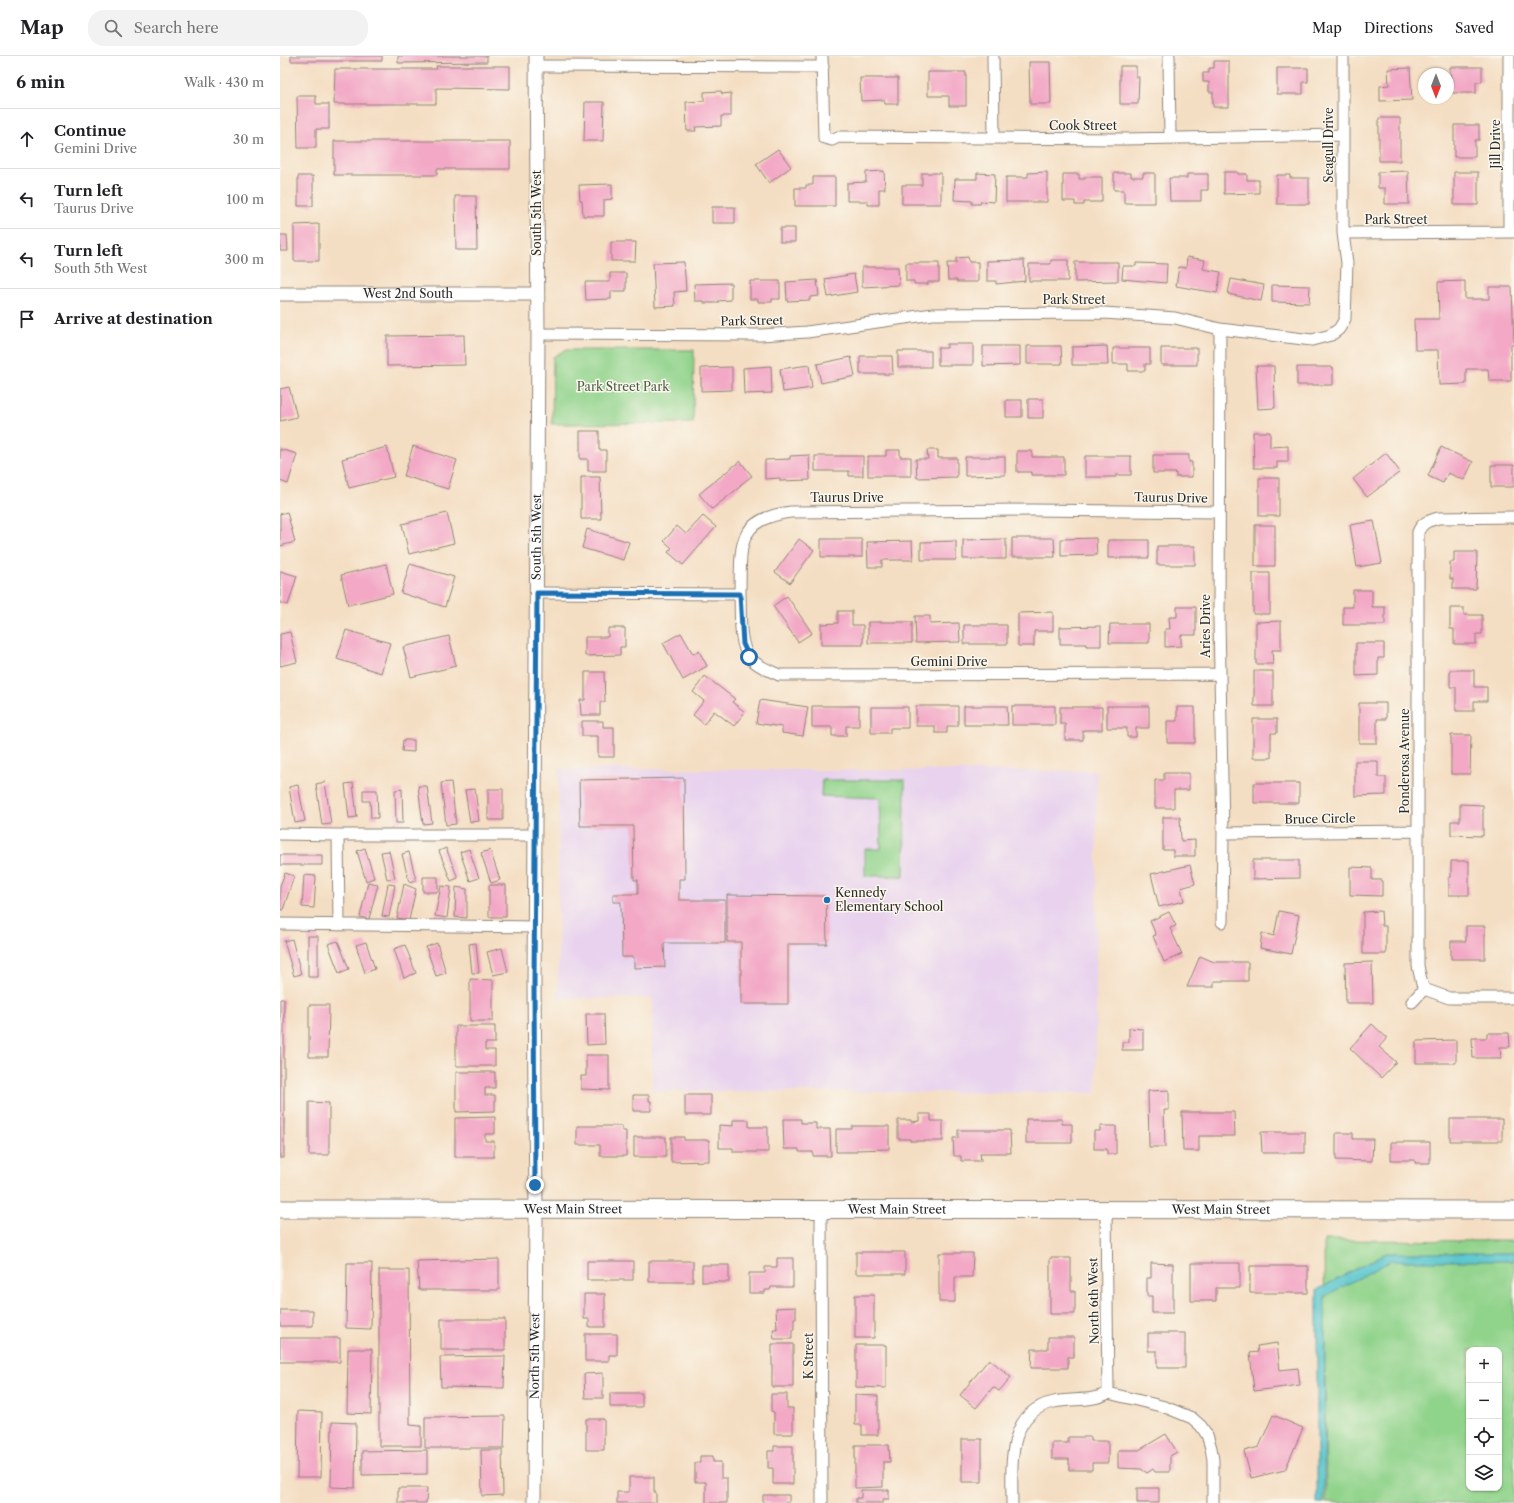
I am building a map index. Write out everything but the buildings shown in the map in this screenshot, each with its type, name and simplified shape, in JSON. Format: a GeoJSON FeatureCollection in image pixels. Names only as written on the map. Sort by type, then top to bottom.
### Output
{"type":"FeatureCollection","features":[{"type":"Feature","properties":{"kind":"main road","name":"West Main Street"},"geometry":{"type":"LineString","coordinates":[[280,1209],[1514,1210]]}},
{"type":"Feature","properties":{"kind":"street"},"geometry":{"type":"LineString","coordinates":[[993,56],[994,138]]}},
{"type":"Feature","properties":{"kind":"street"},"geometry":{"type":"LineString","coordinates":[[1169,56],[1170,138]]}},
{"type":"Feature","properties":{"kind":"street","name":"Seagull Drive"},"geometry":{"type":"LineString","coordinates":[[1342,56],[1343,233]]}},
{"type":"Feature","properties":{"kind":"street","name":"Jill Drive"},"geometry":{"type":"LineString","coordinates":[[1508,56],[1511,232]]}},
{"type":"Feature","properties":{"kind":"street"},"geometry":{"type":"LineString","coordinates":[[536,61],[823,61]]}},
{"type":"Feature","properties":{"kind":"street","name":"South 5th West"},"geometry":{"type":"LineString","coordinates":[[536,61],[538,334],[534,991],[536,1210]]}},
{"type":"Feature","properties":{"kind":"street","name":"Cook Street"},"geometry":{"type":"LineString","coordinates":[[823,61],[824,138],[832,140],[838,137],[1170,138],[1342,135]]}},
{"type":"Feature","properties":{"kind":"street","name":"Park Street"},"geometry":{"type":"LineString","coordinates":[[538,334],[777,334],[808,332],[933,314],[1104,313],[1175,318],[1220,329],[1312,340],[1331,335],[1339,329],[1345,319],[1347,263],[1343,233],[1511,232]]}},
{"type":"Feature","properties":{"kind":"street","name":"West 2nd South"},"geometry":{"type":"LineString","coordinates":[[280,294],[537,294]]}},
{"type":"Feature","properties":{"kind":"street","name":"Aries Drive"},"geometry":{"type":"LineString","coordinates":[[1220,329],[1220,674],[1223,833],[1222,922]]}},
{"type":"Feature","properties":{"kind":"street","name":"Taurus Drive"},"geometry":{"type":"LineString","coordinates":[[740,594],[740,552],[745,536],[750,529],[774,514],[791,512],[1023,510],[1220,512]]}},
{"type":"Feature","properties":{"kind":"street","name":"Ponderosa Avenue"},"geometry":{"type":"LineString","coordinates":[[1424,989],[1418,966],[1418,532],[1421,526],[1428,521],[1438,518],[1514,517]]}},
{"type":"Feature","properties":{"kind":"street"},"geometry":{"type":"LineString","coordinates":[[537,593],[740,594]]}},
{"type":"Feature","properties":{"kind":"street","name":"Gemini Drive"},"geometry":{"type":"LineString","coordinates":[[740,594],[743,644],[746,652],[753,661],[779,675],[1220,674]]}},
{"type":"Feature","properties":{"kind":"street","name":"Bruce Circle"},"geometry":{"type":"LineString","coordinates":[[1223,833],[1418,831]]}},
{"type":"Feature","properties":{"kind":"street"},"geometry":{"type":"LineString","coordinates":[[280,834],[535,835]]}},
{"type":"Feature","properties":{"kind":"street"},"geometry":{"type":"LineString","coordinates":[[338,835],[339,925]]}},
{"type":"Feature","properties":{"kind":"street"},"geometry":{"type":"LineString","coordinates":[[280,924],[535,927]]}},
{"type":"Feature","properties":{"kind":"street"},"geometry":{"type":"LineString","coordinates":[[1412,1002],[1424,989],[1449,998],[1514,998]]}},
{"type":"Feature","properties":{"kind":"street","name":"North 5th West"},"geometry":{"type":"LineString","coordinates":[[534,1503],[536,1210]]}},
{"type":"Feature","properties":{"kind":"street","name":"K Street"},"geometry":{"type":"LineString","coordinates":[[822,1210],[822,1503]]}},
{"type":"Feature","properties":{"kind":"street","name":"North 6th West"},"geometry":{"type":"LineString","coordinates":[[1106,1210],[1108,1392]]}},
{"type":"Feature","properties":{"kind":"street"},"geometry":{"type":"LineString","coordinates":[[1012,1503],[1012,1452],[1021,1424],[1031,1413],[1042,1406],[1053,1402],[1100,1397],[1108,1392],[1165,1407],[1192,1418],[1201,1426],[1207,1435],[1213,1460],[1213,1503]]}},
{"type":"Feature","properties":{"kind":"shaded area","name":"Kennedy Elementary School"},"geometry":{"type":"Polygon","coordinates":[[[559,769],[1097,771],[1096,1093],[652,1091],[652,998],[558,998],[559,769]]]}},
{"type":"Feature","properties":{"kind":"green space","name":"Park Street Park"},"geometry":{"type":"Polygon","coordinates":[[[565,350],[694,350],[693,423],[552,424],[553,357],[565,350]]]}},
{"type":"Feature","properties":{"kind":"green space"},"geometry":{"type":"Polygon","coordinates":[[[822,780],[905,780],[904,876],[865,876],[865,849],[881,849],[880,798],[821,796],[822,780]]]}},
{"type":"Feature","properties":{"kind":"green space"},"geometry":{"type":"Polygon","coordinates":[[[1324,1240],[1514,1241],[1514,1503],[1326,1503],[1324,1240]]]}},
{"type":"Feature","properties":{"kind":"water"},"geometry":{"type":"Polygon","coordinates":[[[1386,1253],[1514,1253],[1514,1261],[1391,1261],[1325,1296],[1324,1503],[1317,1503],[1317,1290],[1386,1253]]]}},
{"type":"Feature","properties":{"kind":"place","name":"Kennedy Elementary School"},"geometry":{"type":"Point","coordinates":[827,900]}},
{"type":"Feature","properties":{"kind":"route"},"geometry":{"type":"LineString","coordinates":[[535,1185],[534,983],[537,593],[740,594],[743,644],[749,657]]}}]}
